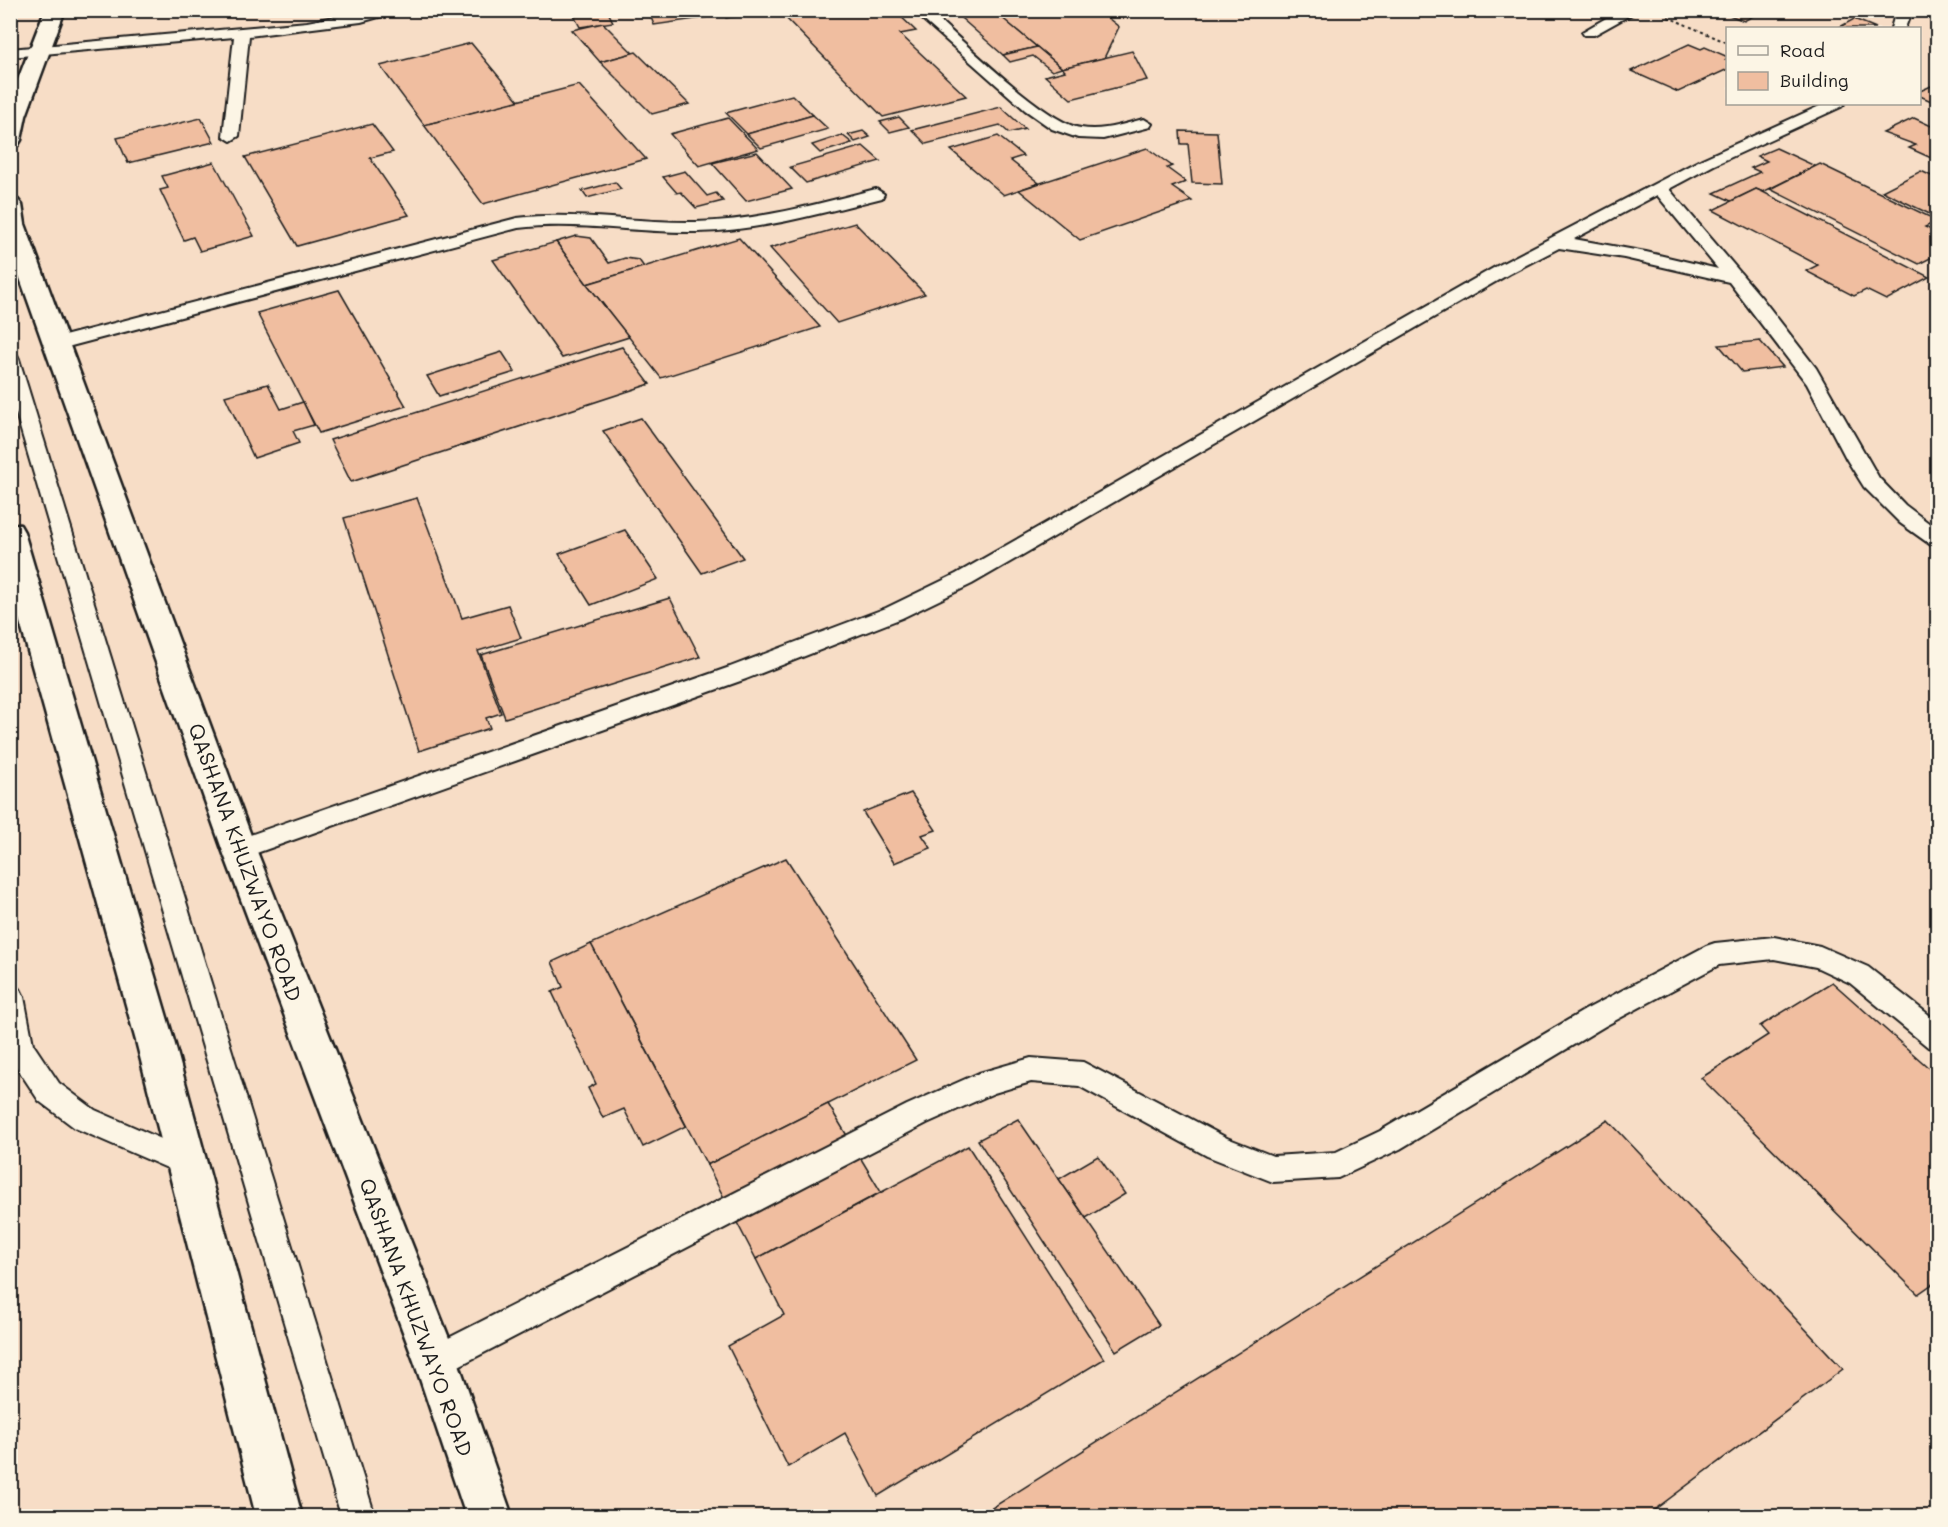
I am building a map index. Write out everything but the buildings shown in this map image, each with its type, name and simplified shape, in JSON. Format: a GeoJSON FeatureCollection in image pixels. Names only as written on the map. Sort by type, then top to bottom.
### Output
{"type":"FeatureCollection","features":[{"type":"Feature","properties":{"kind":"main road"},"geometry":{"type":"LineString","coordinates":[[10,140],[15,116],[55,10]]}},
{"type":"Feature","properties":{"kind":"main road","name":"QASHANA KHUZWAYO ROAD"},"geometry":{"type":"LineString","coordinates":[[10,205],[13,224],[239,849],[436,1361],[489,1516]]}},
{"type":"Feature","properties":{"kind":"main road"},"geometry":{"type":"LineString","coordinates":[[10,531],[188,1164],[279,1516]]}},
{"type":"Feature","properties":{"kind":"lane"},"geometry":{"type":"LineString","coordinates":[[10,53],[318,25],[361,18],[388,10]]}},
{"type":"Feature","properties":{"kind":"lane"},"geometry":{"type":"LineString","coordinates":[[919,10],[1030,107],[1058,126],[1078,133],[1103,134],[1144,124]]}},
{"type":"Feature","properties":{"kind":"lane"},"geometry":{"type":"LineString","coordinates":[[1589,32],[1632,10]]}},
{"type":"Feature","properties":{"kind":"lane"},"geometry":{"type":"LineString","coordinates":[[1898,27],[1900,18],[1913,10]]}},
{"type":"Feature","properties":{"kind":"lane"},"geometry":{"type":"LineString","coordinates":[[231,136],[242,32]]}},
{"type":"Feature","properties":{"kind":"lane"},"geometry":{"type":"LineString","coordinates":[[239,849],[738,673],[894,613],[964,579],[1556,242],[1659,187],[1834,105]]}},
{"type":"Feature","properties":{"kind":"lane"},"geometry":{"type":"LineString","coordinates":[[1659,187],[1782,334],[1811,375],[1865,473],[1887,500],[1915,525],[1938,540]]}},
{"type":"Feature","properties":{"kind":"lane"},"geometry":{"type":"LineString","coordinates":[[57,344],[517,223],[547,218],[694,228],[726,226],[769,219],[876,194]]}},
{"type":"Feature","properties":{"kind":"lane"},"geometry":{"type":"LineString","coordinates":[[1556,242],[1595,246],[1650,257],[1734,278]]}},
{"type":"Feature","properties":{"kind":"lane"},"geometry":{"type":"LineString","coordinates":[[10,359],[358,1516]]}},
{"type":"Feature","properties":{"kind":"lane"},"geometry":{"type":"LineString","coordinates":[[436,1361],[917,1114],[989,1082],[1031,1071],[1083,1074],[1217,1147],[1273,1169],[1338,1165],[1380,1145],[1595,1018],[1715,954],[1774,948],[1820,957],[1859,975],[1938,1039]]}},
{"type":"Feature","properties":{"kind":"lane"},"geometry":{"type":"LineString","coordinates":[[11,1003],[20,1048],[49,1092],[85,1119],[188,1164]]}},
{"type":"Feature","properties":{"kind":"path"},"geometry":{"type":"LineString","coordinates":[[1664,15],[1726,42]]}},
{"type":"Feature","properties":{"kind":"shaded area"},"geometry":{"type":"Polygon","coordinates":[[[10,11],[1937,11],[1937,1516],[11,1516],[10,11]]]}}]}
